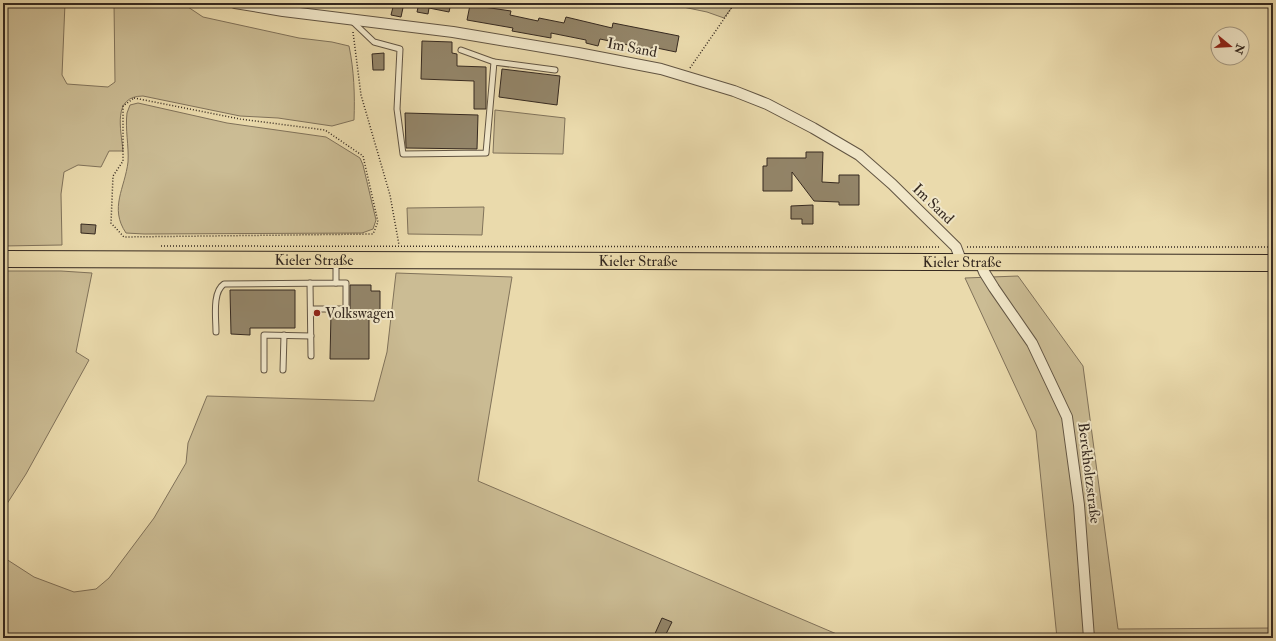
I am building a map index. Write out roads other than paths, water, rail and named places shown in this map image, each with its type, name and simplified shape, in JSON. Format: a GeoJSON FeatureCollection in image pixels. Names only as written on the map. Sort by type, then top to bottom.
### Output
{"type":"FeatureCollection","features":[{"type":"Feature","properties":{"kind":"main road","name":"Kieler Straße"},"geometry":{"type":"LineString","coordinates":[[3,259],[336,260],[399,253],[962,262],[1273,263]]}},
{"type":"Feature","properties":{"kind":"street","name":"Im Sand"},"geometry":{"type":"LineString","coordinates":[[235,3],[285,7],[352,20],[477,36],[653,68],[767,104],[813,128],[859,155],[892,184],[956,247],[962,262]]}},
{"type":"Feature","properties":{"kind":"street","name":"Berckholtzstraße"},"geometry":{"type":"LineString","coordinates":[[980,262],[991,283],[1032,343],[1067,417],[1079,505],[1089,638]]}},
{"type":"Feature","properties":{"kind":"lane"},"geometry":{"type":"LineString","coordinates":[[352,20],[374,42],[400,49],[397,109],[403,154],[486,153],[494,62]]}},
{"type":"Feature","properties":{"kind":"lane"},"geometry":{"type":"LineString","coordinates":[[461,50],[494,62],[555,70]]}},
{"type":"Feature","properties":{"kind":"lane"},"geometry":{"type":"LineString","coordinates":[[336,260],[336,283]]}},
{"type":"Feature","properties":{"kind":"lane"},"geometry":{"type":"LineString","coordinates":[[310,283],[311,356]]}},
{"type":"Feature","properties":{"kind":"lane"},"geometry":{"type":"LineString","coordinates":[[216,332],[217,293],[220,287],[224,284],[346,283],[346,309],[311,308]]}},
{"type":"Feature","properties":{"kind":"lane"},"geometry":{"type":"LineString","coordinates":[[264,370],[264,335],[311,336]]}},
{"type":"Feature","properties":{"kind":"lane"},"geometry":{"type":"LineString","coordinates":[[283,370],[284,335]]}},
{"type":"Feature","properties":{"kind":"place","name":"Volkswagen"},"geometry":{"type":"Point","coordinates":[317,313]}}]}
